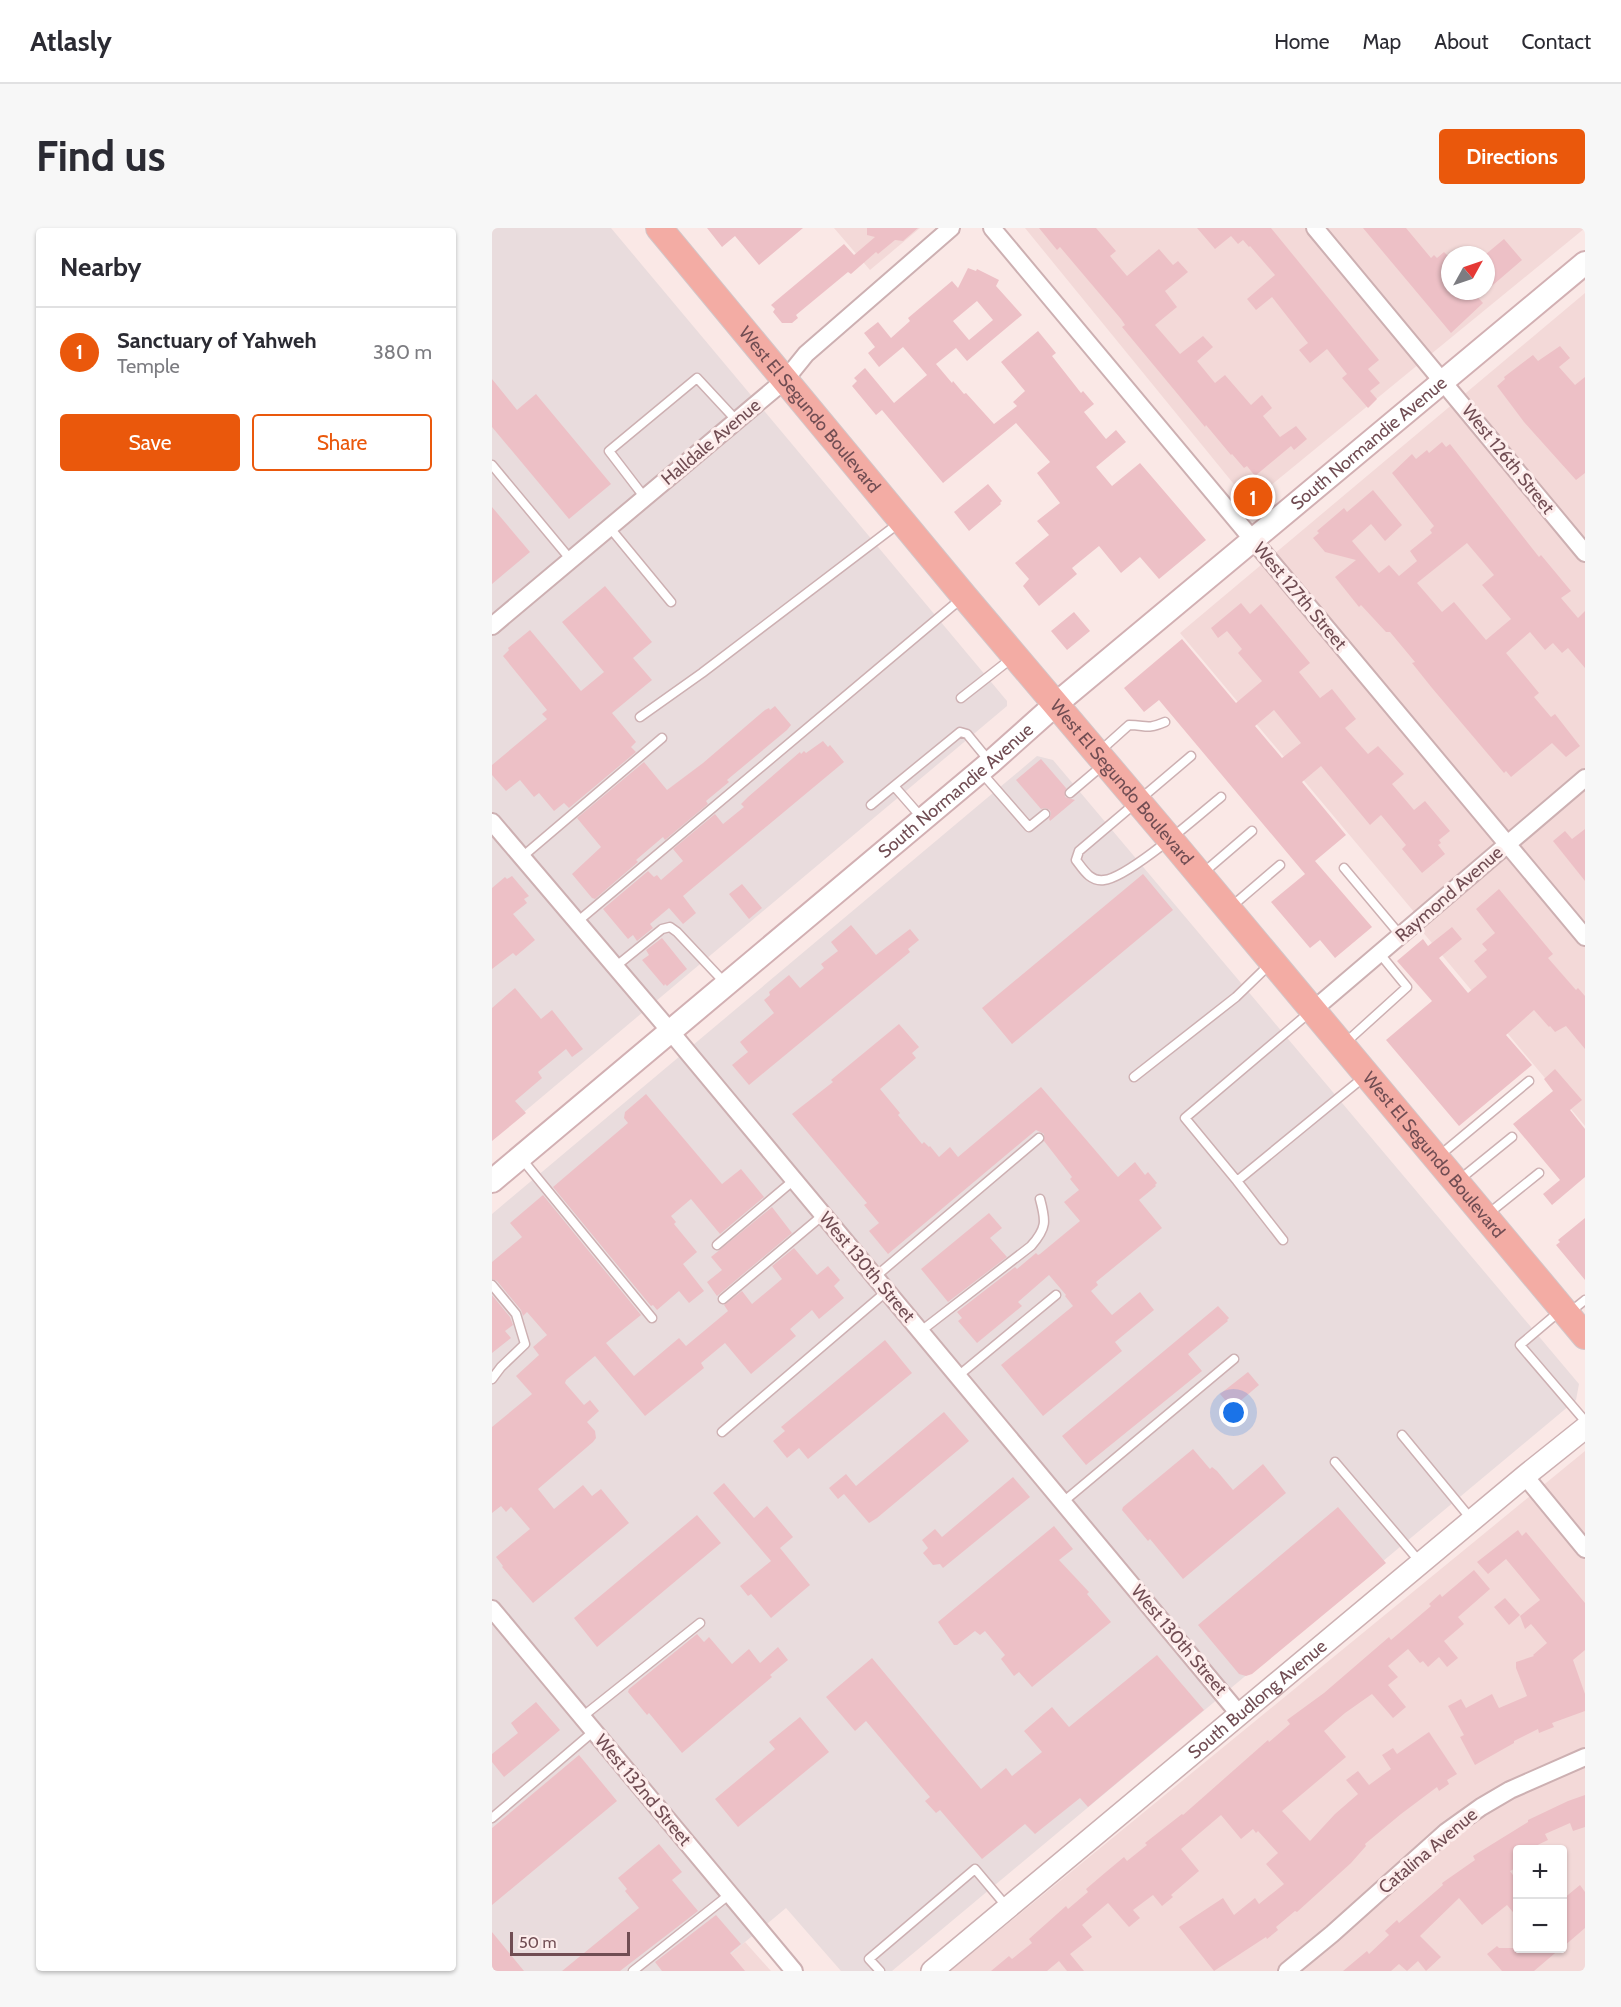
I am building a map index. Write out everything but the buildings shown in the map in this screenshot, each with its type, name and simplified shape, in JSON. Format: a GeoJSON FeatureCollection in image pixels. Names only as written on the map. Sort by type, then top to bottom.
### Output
{"type":"FeatureCollection","features":[{"type":"Feature","properties":{"kind":"main road","name":"West El Segundo Boulevard"},"geometry":{"type":"LineString","coordinates":[[659,228],[964,596],[1229,909],[1485,1217],[1572,1308],[1585,1336]]}},
{"type":"Feature","properties":{"kind":"main road","name":"South Normandie Avenue"},"geometry":{"type":"LineString","coordinates":[[492,1181],[923,819],[1056,704],[1585,263]]}},
{"type":"Feature","properties":{"kind":"street","name":"Halldale Avenue"},"geometry":{"type":"LineString","coordinates":[[492,626],[785,380],[806,354],[951,228]]}},
{"type":"Feature","properties":{"kind":"street","name":"West 127th Street"},"geometry":{"type":"LineString","coordinates":[[992,228],[1585,937]]}},
{"type":"Feature","properties":{"kind":"street","name":"West 126th Street"},"geometry":{"type":"LineString","coordinates":[[1315,228],[1585,553]]}},
{"type":"Feature","properties":{"kind":"street","name":"Raymond Avenue"},"geometry":{"type":"LineString","coordinates":[[1313,1010],[1585,778]]}},
{"type":"Feature","properties":{"kind":"street","name":"West 130th Street"},"geometry":{"type":"LineString","coordinates":[[492,822],[670,1031],[1240,1714]]}},
{"type":"Feature","properties":{"kind":"street","name":"South Budlong Avenue"},"geometry":{"type":"LineString","coordinates":[[932,1971],[1585,1428]]}},
{"type":"Feature","properties":{"kind":"street"},"geometry":{"type":"LineString","coordinates":[[1525,1476],[1585,1549]]}},
{"type":"Feature","properties":{"kind":"street","name":"West 132nd Street"},"geometry":{"type":"LineString","coordinates":[[492,1609],[794,1971]]}},
{"type":"Feature","properties":{"kind":"street","name":"Catalina Avenue"},"geometry":{"type":"LineString","coordinates":[[1287,1971],[1446,1832],[1464,1819],[1510,1790],[1585,1757]]}},
{"type":"Feature","properties":{"kind":"lane"},"geometry":{"type":"LineString","coordinates":[[645,498],[609,452],[697,378],[737,421]]}},
{"type":"Feature","properties":{"kind":"lane"},"geometry":{"type":"LineString","coordinates":[[492,465],[571,560]]}},
{"type":"Feature","properties":{"kind":"lane"},"geometry":{"type":"LineString","coordinates":[[640,717],[702,673],[902,521]]}},
{"type":"Feature","properties":{"kind":"lane"},"geometry":{"type":"LineString","coordinates":[[610,528],[671,602]]}},
{"type":"Feature","properties":{"kind":"lane"},"geometry":{"type":"LineString","coordinates":[[576,922],[964,596]]}},
{"type":"Feature","properties":{"kind":"lane"},"geometry":{"type":"LineString","coordinates":[[961,698],[1015,656]]}},
{"type":"Feature","properties":{"kind":"lane"},"geometry":{"type":"LineString","coordinates":[[1070,793],[1129,725],[1145,728],[1165,722]]}},
{"type":"Feature","properties":{"kind":"lane"},"geometry":{"type":"LineString","coordinates":[[871,804],[960,732],[967,734],[985,766],[1029,827],[1045,814]]}},
{"type":"Feature","properties":{"kind":"lane"},"geometry":{"type":"LineString","coordinates":[[522,857],[662,738]]}},
{"type":"Feature","properties":{"kind":"lane"},"geometry":{"type":"LineString","coordinates":[[1191,756],[1079,851],[1076,860],[1091,878],[1104,880],[1116,876],[1137,864],[1221,797]]}},
{"type":"Feature","properties":{"kind":"lane"},"geometry":{"type":"LineString","coordinates":[[894,786],[923,819]]}},
{"type":"Feature","properties":{"kind":"lane"},"geometry":{"type":"LineString","coordinates":[[1201,876],[1252,831]]}},
{"type":"Feature","properties":{"kind":"lane"},"geometry":{"type":"LineString","coordinates":[[1229,909],[1280,865]]}},
{"type":"Feature","properties":{"kind":"lane"},"geometry":{"type":"LineString","coordinates":[[1344,868],[1401,936]]}},
{"type":"Feature","properties":{"kind":"lane"},"geometry":{"type":"LineString","coordinates":[[615,966],[662,928],[670,927],[726,984]]}},
{"type":"Feature","properties":{"kind":"lane"},"geometry":{"type":"LineString","coordinates":[[1342,1045],[1407,987],[1380,954]]}},
{"type":"Feature","properties":{"kind":"lane"},"geometry":{"type":"LineString","coordinates":[[1134,1077],[1236,997],[1272,962]]}},
{"type":"Feature","properties":{"kind":"lane"},"geometry":{"type":"LineString","coordinates":[[1283,1240],[1185,1118],[1313,1010]]}},
{"type":"Feature","properties":{"kind":"lane"},"geometry":{"type":"LineString","coordinates":[[1237,1181],[1367,1075]]}},
{"type":"Feature","properties":{"kind":"lane"},"geometry":{"type":"LineString","coordinates":[[1437,1158],[1529,1081]]}},
{"type":"Feature","properties":{"kind":"lane"},"geometry":{"type":"LineString","coordinates":[[1456,1182],[1512,1137]]}},
{"type":"Feature","properties":{"kind":"lane"},"geometry":{"type":"LineString","coordinates":[[875,1277],[1040,1138]]}},
{"type":"Feature","properties":{"kind":"lane"},"geometry":{"type":"LineString","coordinates":[[520,1157],[652,1317]]}},
{"type":"Feature","properties":{"kind":"lane"},"geometry":{"type":"LineString","coordinates":[[1485,1217],[1539,1173]]}},
{"type":"Feature","properties":{"kind":"lane"},"geometry":{"type":"LineString","coordinates":[[717,1245],[794,1180]]}},
{"type":"Feature","properties":{"kind":"lane"},"geometry":{"type":"LineString","coordinates":[[921,1331],[1031,1246],[1042,1234],[1045,1219],[1040,1199]]}},
{"type":"Feature","properties":{"kind":"lane"},"geometry":{"type":"LineString","coordinates":[[723,1299],[823,1215]]}},
{"type":"Feature","properties":{"kind":"lane"},"geometry":{"type":"LineString","coordinates":[[492,1285],[516,1314],[525,1344],[501,1366],[492,1379]]}},
{"type":"Feature","properties":{"kind":"lane"},"geometry":{"type":"LineString","coordinates":[[722,1432],[887,1291]]}},
{"type":"Feature","properties":{"kind":"lane"},"geometry":{"type":"LineString","coordinates":[[958,1376],[1056,1295]]}},
{"type":"Feature","properties":{"kind":"lane"},"geometry":{"type":"LineString","coordinates":[[1572,1308],[1520,1345],[1585,1421]]}},
{"type":"Feature","properties":{"kind":"lane"},"geometry":{"type":"LineString","coordinates":[[1063,1502],[1234,1359]]}},
{"type":"Feature","properties":{"kind":"lane"},"geometry":{"type":"LineString","coordinates":[[1402,1436],[1472,1520]]}},
{"type":"Feature","properties":{"kind":"lane"},"geometry":{"type":"LineString","coordinates":[[1335,1462],[1421,1563]]}},
{"type":"Feature","properties":{"kind":"lane"},"geometry":{"type":"LineString","coordinates":[[582,1718],[700,1623]]}},
{"type":"Feature","properties":{"kind":"lane"},"geometry":{"type":"LineString","coordinates":[[492,1818],[594,1731]]}},
{"type":"Feature","properties":{"kind":"lane"},"geometry":{"type":"LineString","coordinates":[[880,1971],[869,1959],[975,1869],[1007,1907]]}},
{"type":"Feature","properties":{"kind":"lane"},"geometry":{"type":"LineString","coordinates":[[633,1971],[730,1894]]}},
{"type":"Feature","properties":{"kind":"shaded area"},"geometry":{"type":"Polygon","coordinates":[[[492,228],[611,228],[1007,701],[1007,706],[492,1139],[492,228]]]}},
{"type":"Feature","properties":{"kind":"shaded area"},"geometry":{"type":"Polygon","coordinates":[[[834,228],[920,228],[870,270],[834,228]]]}},
{"type":"Feature","properties":{"kind":"shaded area"},"geometry":{"type":"Polygon","coordinates":[[[1025,228],[1585,228],[1264,491],[1247,496],[1237,488],[1025,228]]]}},
{"type":"Feature","properties":{"kind":"shaded area"},"geometry":{"type":"Polygon","coordinates":[[[1585,293],[1585,1126],[1421,930],[1425,925],[1180,633],[1585,293]]]}},
{"type":"Feature","properties":{"kind":"shaded area"},"geometry":{"type":"Polygon","coordinates":[[[1037,756],[1053,760],[1579,1384],[1576,1400],[892,1971],[841,1971],[786,1908],[710,1971],[492,1971],[492,1214],[1037,756]]]}},
{"type":"Feature","properties":{"kind":"shaded area"},"geometry":{"type":"Polygon","coordinates":[[[1585,1451],[1585,1971],[950,1971],[1585,1451]]]}},
{"type":"Feature","properties":{"kind":"shaded area"},"geometry":{"type":"Polygon","coordinates":[[[745,1942],[771,1971],[710,1971],[745,1942]]]}},
{"type":"Feature","properties":{"kind":"place","name":"Sanctuary of Yahweh"},"geometry":{"type":"Point","coordinates":[1253,497]}}]}
